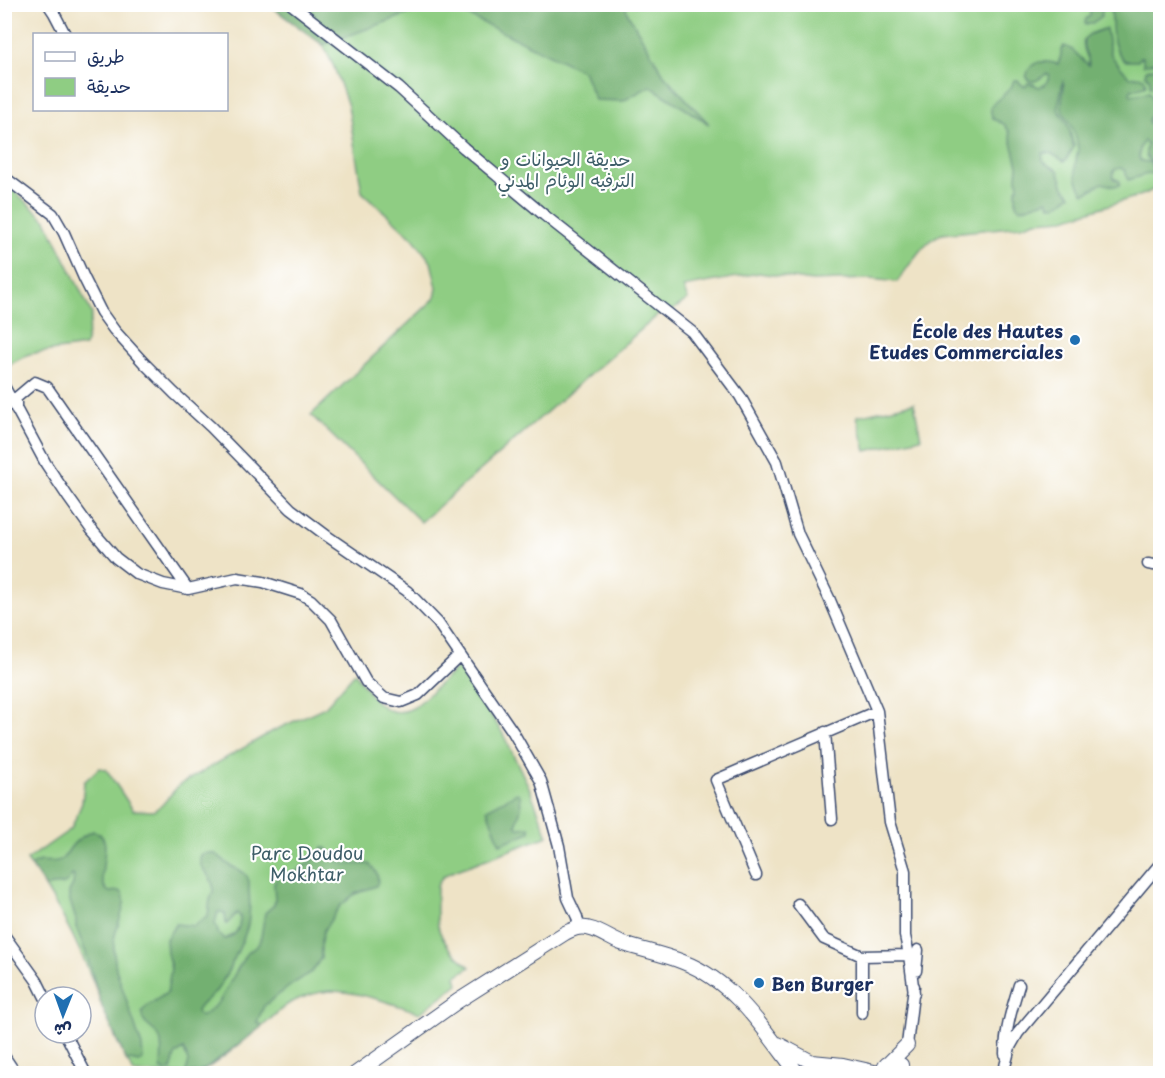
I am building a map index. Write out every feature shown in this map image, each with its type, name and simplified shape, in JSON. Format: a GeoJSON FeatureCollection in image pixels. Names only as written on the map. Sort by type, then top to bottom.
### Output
{"type":"FeatureCollection","features":[{"type":"Feature","properties":{"kind":"street"},"geometry":{"type":"LineString","coordinates":[[48,4],[64,33]]}},
{"type":"Feature","properties":{"kind":"street"},"geometry":{"type":"LineString","coordinates":[[291,4],[399,88],[464,148],[544,215],[692,332],[740,396],[777,462],[798,534],[829,598],[877,711],[890,822],[905,871],[905,936],[914,952],[914,993],[907,1045],[891,1069],[843,1065],[812,1068],[773,1042]]}},
{"type":"Feature","properties":{"kind":"street"},"geometry":{"type":"LineString","coordinates":[[4,177],[53,214],[101,312],[143,362],[211,427],[291,509],[407,591],[438,623],[513,732],[541,781],[559,846],[568,898],[579,927]]}},
{"type":"Feature","properties":{"kind":"street"},"geometry":{"type":"LineString","coordinates":[[16,409],[16,398],[35,382],[47,387],[188,589]]}},
{"type":"Feature","properties":{"kind":"street"},"geometry":{"type":"LineString","coordinates":[[4,386],[46,464],[68,497],[91,529],[117,558],[137,574],[163,584],[188,589],[237,578],[263,582],[301,594],[311,600],[331,620],[366,682],[384,698],[401,702],[418,695],[460,655]]}},
{"type":"Feature","properties":{"kind":"street"},"geometry":{"type":"LineString","coordinates":[[1148,564],[1161,566]]}},
{"type":"Feature","properties":{"kind":"street"},"geometry":{"type":"LineString","coordinates":[[756,875],[716,780],[877,711]]}},
{"type":"Feature","properties":{"kind":"street"},"geometry":{"type":"LineString","coordinates":[[825,732],[832,819]]}},
{"type":"Feature","properties":{"kind":"street"},"geometry":{"type":"LineString","coordinates":[[1004,1068],[1010,1047],[1018,1033],[1161,864]]}},
{"type":"Feature","properties":{"kind":"street"},"geometry":{"type":"LineString","coordinates":[[798,904],[824,939],[862,956],[914,952]]}},
{"type":"Feature","properties":{"kind":"street"},"geometry":{"type":"LineString","coordinates":[[355,1074],[472,992],[565,933],[579,927],[683,962],[703,972],[744,1004],[798,1074]]}},
{"type":"Feature","properties":{"kind":"street"},"geometry":{"type":"LineString","coordinates":[[4,935],[39,985]]}},
{"type":"Feature","properties":{"kind":"street"},"geometry":{"type":"LineString","coordinates":[[862,956],[862,1014]]}},
{"type":"Feature","properties":{"kind":"street"},"geometry":{"type":"LineString","coordinates":[[1004,1068],[1005,1041],[1019,985]]}},
{"type":"Feature","properties":{"kind":"street"},"geometry":{"type":"LineString","coordinates":[[70,1045],[86,1074]]}},
{"type":"Feature","properties":{"kind":"street"},"geometry":{"type":"LineString","coordinates":[[4,1056],[16,1074]]}},
{"type":"Feature","properties":{"kind":"green space","name":"حديقة الحيوانات و الترفيه الوئام المدني"},"geometry":{"type":"Polygon","coordinates":[[[269,5],[1160,5],[1160,186],[1145,194],[1064,219],[942,234],[923,248],[897,282],[870,279],[812,281],[759,273],[683,287],[688,299],[673,310],[658,315],[421,522],[311,415],[435,298],[437,288],[431,262],[413,238],[362,192],[348,106],[334,67],[323,45],[269,5]]]}},
{"type":"Feature","properties":{"kind":"green space"},"geometry":{"type":"Polygon","coordinates":[[[269,5],[424,5],[416,11],[323,45],[269,5]]]}},
{"type":"Feature","properties":{"kind":"green space"},"geometry":{"type":"Polygon","coordinates":[[[446,5],[625,5],[664,75],[709,124],[650,86],[623,101],[595,100],[583,71],[446,5]]]}},
{"type":"Feature","properties":{"kind":"green space"},"geometry":{"type":"Polygon","coordinates":[[[1082,5],[1103,5],[1101,17],[1086,25],[1090,9],[1082,5]]]}},
{"type":"Feature","properties":{"kind":"green space"},"geometry":{"type":"Polygon","coordinates":[[[1112,5],[1160,5],[1160,61],[1143,65],[1143,57],[1141,57],[1138,61],[1125,61],[1114,42],[1112,5]]]}},
{"type":"Feature","properties":{"kind":"green space"},"geometry":{"type":"Polygon","coordinates":[[[1106,29],[1111,54],[1129,77],[1139,76],[1145,80],[1145,86],[1131,90],[1130,93],[1131,95],[1149,92],[1153,103],[1149,123],[1156,122],[1154,113],[1160,111],[1160,172],[1156,173],[1155,166],[1146,156],[1147,143],[1144,141],[1140,148],[1139,158],[1141,161],[1150,162],[1154,173],[1128,180],[1125,170],[1120,168],[1114,170],[1113,178],[1120,181],[1120,185],[1102,183],[1084,193],[1076,174],[1077,141],[1062,109],[1063,82],[1058,107],[1069,128],[1074,147],[1064,161],[1050,153],[1043,153],[1042,157],[1047,164],[1058,170],[1064,187],[1071,195],[1056,206],[1050,205],[1048,200],[1021,209],[1016,205],[1018,165],[1009,131],[1004,124],[993,119],[991,107],[1011,88],[1014,80],[1018,80],[1025,86],[1028,83],[1039,87],[1045,85],[1049,75],[1046,74],[1031,81],[1026,78],[1028,72],[1038,62],[1058,64],[1064,46],[1071,49],[1089,65],[1084,39],[1106,29]]]}},
{"type":"Feature","properties":{"kind":"green space"},"geometry":{"type":"Polygon","coordinates":[[[1160,67],[1160,87],[1150,87],[1150,80],[1145,74],[1146,70],[1160,67]]]}},
{"type":"Feature","properties":{"kind":"green space"},"geometry":{"type":"Polygon","coordinates":[[[5,183],[46,220],[92,314],[85,346],[29,354],[5,367],[5,183]]]}},
{"type":"Feature","properties":{"kind":"green space"},"geometry":{"type":"Polygon","coordinates":[[[914,403],[921,438],[866,451],[857,416],[914,403]]]}},
{"type":"Feature","properties":{"kind":"green space","name":"Parc Doudou Mokhtar"},"geometry":{"type":"Polygon","coordinates":[[[459,666],[502,732],[529,787],[548,836],[444,875],[440,880],[437,887],[437,921],[440,932],[451,949],[470,967],[456,976],[458,984],[420,1013],[352,993],[330,991],[315,994],[287,1005],[216,1063],[198,1074],[134,1073],[113,1032],[72,934],[51,896],[27,860],[71,829],[82,803],[84,782],[99,768],[106,769],[133,810],[153,811],[162,805],[179,785],[273,731],[325,707],[355,673],[373,698],[387,709],[396,712],[416,706],[459,666]]]}},
{"type":"Feature","properties":{"kind":"green space"},"geometry":{"type":"Polygon","coordinates":[[[517,793],[520,795],[521,808],[516,826],[529,827],[530,832],[500,844],[487,809],[517,793]]]}},
{"type":"Feature","properties":{"kind":"green space"},"geometry":{"type":"Polygon","coordinates":[[[93,831],[101,835],[104,841],[102,877],[104,886],[109,892],[120,891],[124,896],[114,951],[116,969],[142,1047],[143,1058],[138,1062],[130,1060],[127,1062],[102,1007],[69,898],[74,876],[72,875],[63,885],[46,888],[31,866],[38,862],[54,862],[62,859],[76,842],[93,831]]]}},
{"type":"Feature","properties":{"kind":"green space"},"geometry":{"type":"Polygon","coordinates":[[[323,848],[327,848],[336,860],[345,864],[369,864],[377,874],[378,880],[376,886],[355,894],[340,906],[324,930],[321,941],[321,958],[312,972],[264,1006],[257,1022],[264,1025],[198,1073],[185,1073],[188,1063],[184,1049],[176,1055],[171,1070],[161,1069],[160,1039],[143,1020],[142,1011],[167,993],[171,968],[166,939],[176,924],[194,926],[208,915],[213,886],[200,864],[201,855],[210,853],[216,855],[247,876],[250,908],[246,930],[234,959],[216,991],[197,1011],[199,1016],[203,1016],[219,1002],[246,954],[258,945],[265,913],[274,905],[274,884],[279,874],[296,872],[311,862],[323,848]],[[218,912],[215,923],[219,935],[225,939],[237,930],[240,916],[237,913],[226,924],[225,914],[218,912]]]}},
{"type":"Feature","properties":{"kind":"place","name":"École des Hautes Etudes Commerciales"},"geometry":{"type":"Point","coordinates":[1075,340]}},
{"type":"Feature","properties":{"kind":"place","name":"Ben Burger"},"geometry":{"type":"Point","coordinates":[759,983]}}]}
